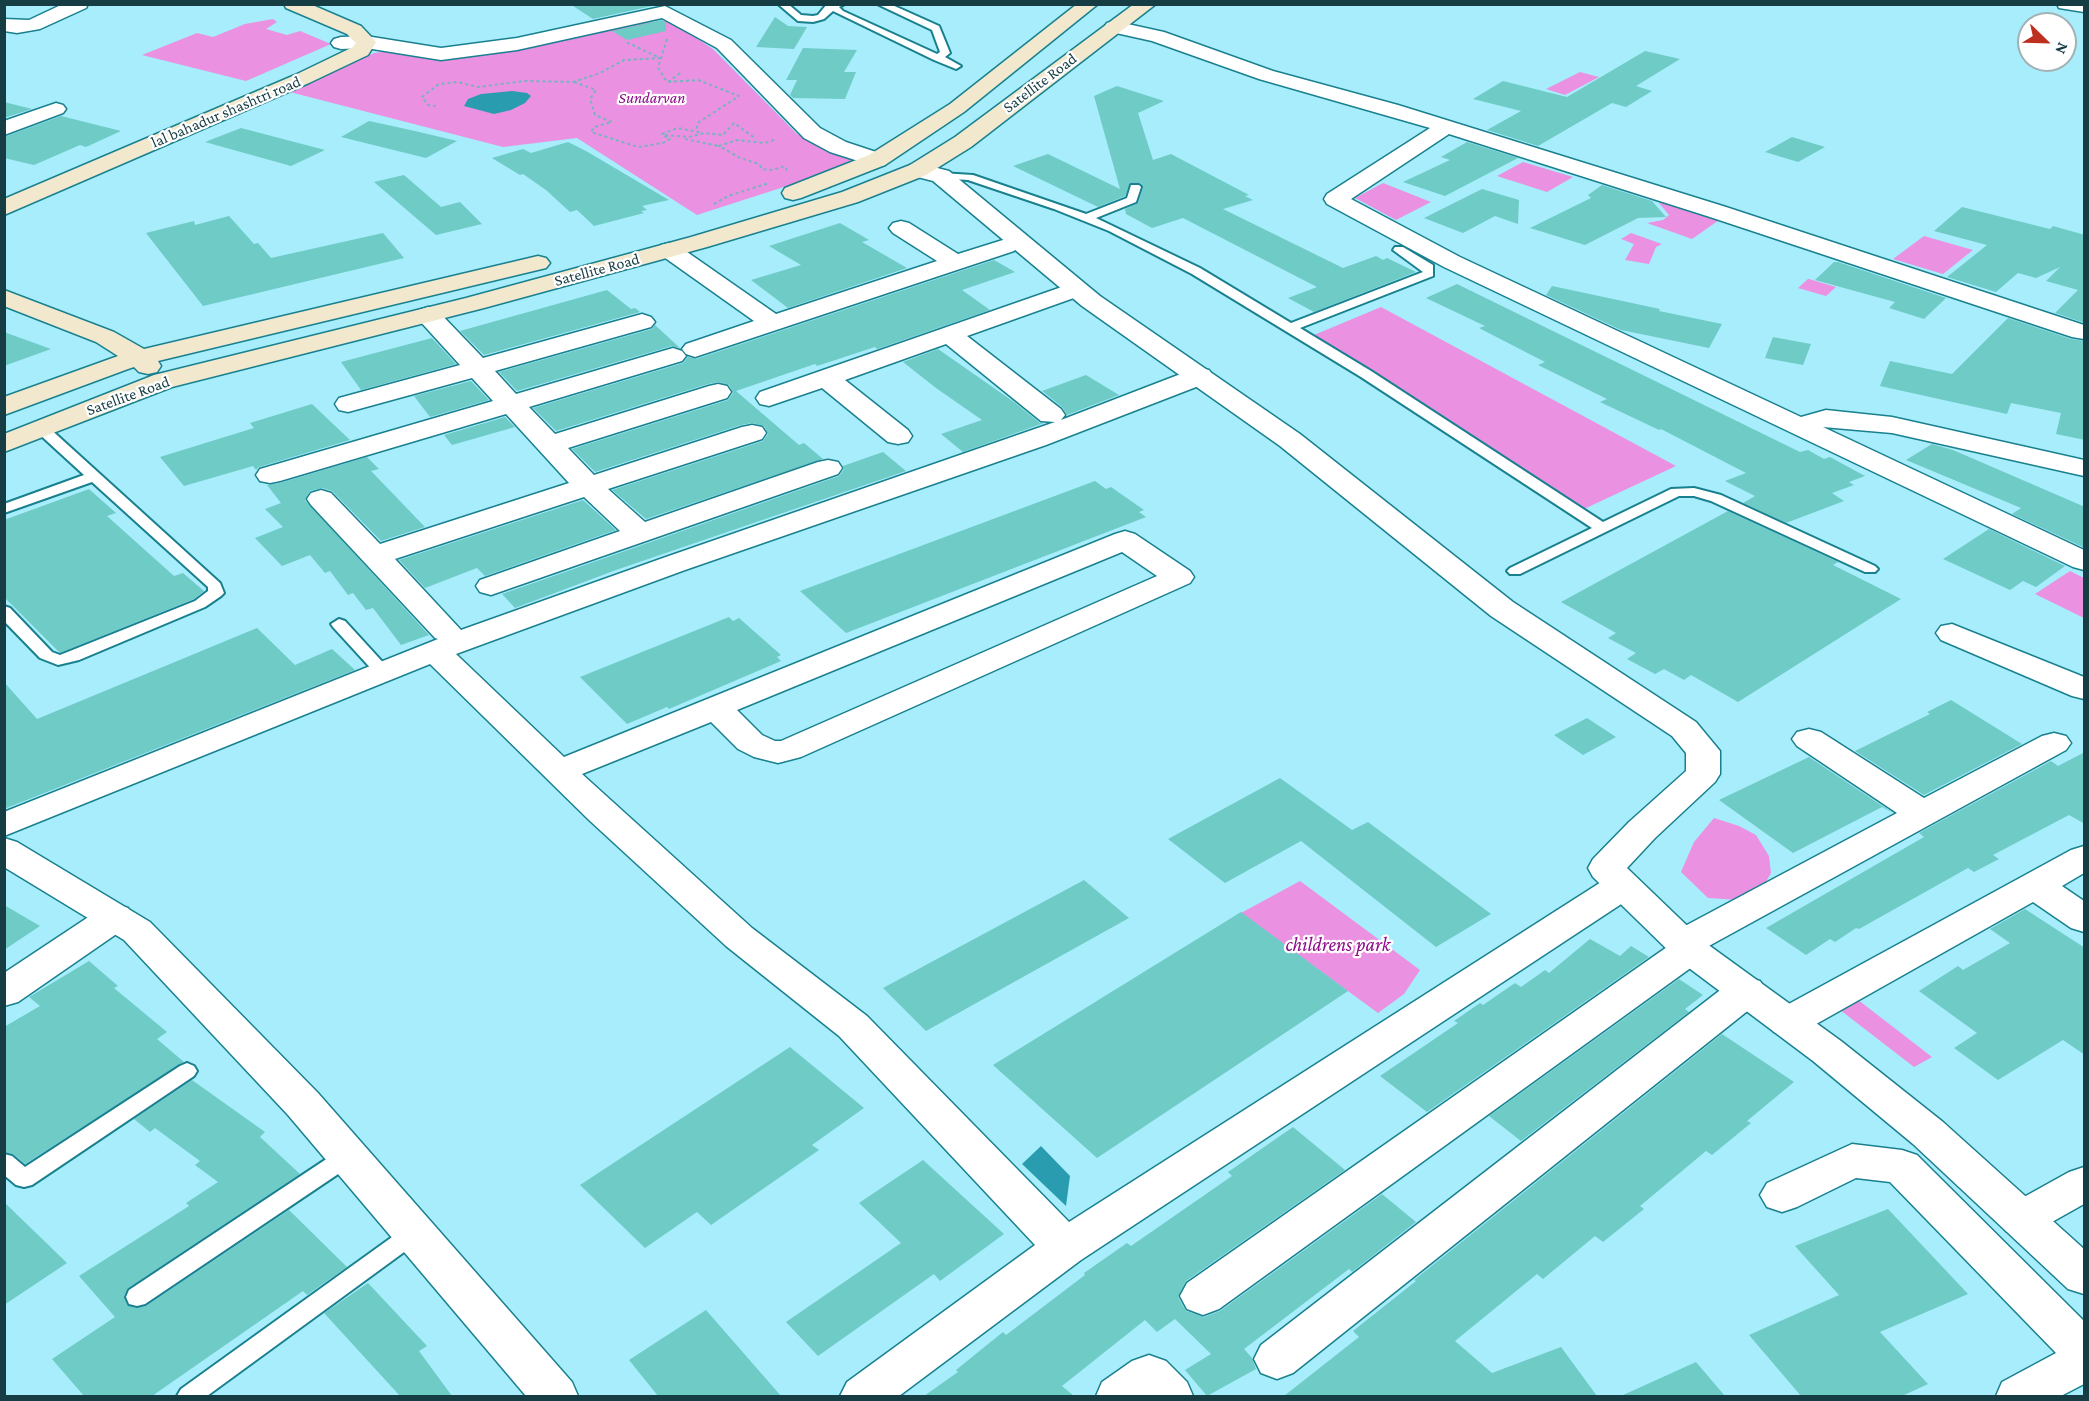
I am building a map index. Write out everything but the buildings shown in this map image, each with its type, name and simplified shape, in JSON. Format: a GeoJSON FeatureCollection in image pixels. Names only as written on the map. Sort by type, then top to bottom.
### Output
{"type":"FeatureCollection","features":[{"type":"Feature","properties":{"kind":"main road","name":"Satellite Road"},"geometry":{"type":"LineString","coordinates":[[4,407],[130,360],[588,252],[788,186],[877,160],[957,108],[1089,4]]}},
{"type":"Feature","properties":{"kind":"main road","name":"Satellite Road"},"geometry":{"type":"LineString","coordinates":[[4,444],[154,385],[669,250],[929,173],[963,142],[1146,4]]}},
{"type":"Feature","properties":{"kind":"main road"},"geometry":{"type":"LineString","coordinates":[[285,7],[354,30],[366,42]]}},
{"type":"Feature","properties":{"kind":"main road"},"geometry":{"type":"LineString","coordinates":[[4,196],[298,70],[335,50],[341,44],[285,7]]}},
{"type":"Feature","properties":{"kind":"main road","name":"lal bahadur shashtri road"},"geometry":{"type":"LineString","coordinates":[[4,208],[302,79],[361,51],[366,42]]}},
{"type":"Feature","properties":{"kind":"main road"},"geometry":{"type":"LineString","coordinates":[[4,297],[105,337],[154,385]]}},
{"type":"Feature","properties":{"kind":"main road"},"geometry":{"type":"LineString","coordinates":[[4,313],[130,360]]}},
{"type":"Feature","properties":{"kind":"street"},"geometry":{"type":"LineString","coordinates":[[4,25],[17,27],[33,25],[79,4]]}},
{"type":"Feature","properties":{"kind":"street"},"geometry":{"type":"LineString","coordinates":[[2066,4],[2085,7]]}},
{"type":"Feature","properties":{"kind":"street"},"geometry":{"type":"LineString","coordinates":[[341,44],[366,42],[441,54],[517,44],[663,8],[724,44],[812,133],[838,147],[877,160]]}},
{"type":"Feature","properties":{"kind":"street"},"geometry":{"type":"LineString","coordinates":[[1114,27],[1157,36],[1266,75],[1446,127],[1718,212],[2081,332]]}},
{"type":"Feature","properties":{"kind":"street"},"geometry":{"type":"LineString","coordinates":[[4,129],[56,109]]}},
{"type":"Feature","properties":{"kind":"street"},"geometry":{"type":"LineString","coordinates":[[1446,127],[1335,199],[1452,262],[2085,561]]}},
{"type":"Feature","properties":{"kind":"street"},"geometry":{"type":"LineString","coordinates":[[929,173],[1077,289],[1290,440],[1502,609],[1684,729],[1703,751],[1703,774],[1642,830],[1606,868],[1622,886],[1687,946],[1788,1022],[1928,1133],[2085,1276]]}},
{"type":"Feature","properties":{"kind":"street"},"geometry":{"type":"LineString","coordinates":[[901,228],[956,263]]}},
{"type":"Feature","properties":{"kind":"street"},"geometry":{"type":"LineString","coordinates":[[270,475],[684,352],[1006,246]]}},
{"type":"Feature","properties":{"kind":"street"},"geometry":{"type":"LineString","coordinates":[[669,250],[773,323]]}},
{"type":"Feature","properties":{"kind":"street"},"geometry":{"type":"LineString","coordinates":[[769,398],[1077,289]]}},
{"type":"Feature","properties":{"kind":"street"},"geometry":{"type":"LineString","coordinates":[[428,315],[586,485],[639,532]]}},
{"type":"Feature","properties":{"kind":"street"},"geometry":{"type":"LineString","coordinates":[[348,404],[642,322]]}},
{"type":"Feature","properties":{"kind":"street"},"geometry":{"type":"LineString","coordinates":[[949,334],[1051,415]]}},
{"type":"Feature","properties":{"kind":"street"},"geometry":{"type":"LineString","coordinates":[[4,825],[382,671],[440,641],[674,564],[1036,439],[1200,376]]}},
{"type":"Feature","properties":{"kind":"street"},"geometry":{"type":"LineString","coordinates":[[826,378],[898,435]]}},
{"type":"Feature","properties":{"kind":"street"},"geometry":{"type":"LineString","coordinates":[[549,445],[718,392]]}},
{"type":"Feature","properties":{"kind":"street"},"geometry":{"type":"LineString","coordinates":[[1798,426],[1826,418],[1892,425],[2085,468]]}},
{"type":"Feature","properties":{"kind":"street"},"geometry":{"type":"LineString","coordinates":[[375,556],[586,485],[752,433]]}},
{"type":"Feature","properties":{"kind":"street"},"geometry":{"type":"LineString","coordinates":[[491,586],[639,532],[828,468]]}},
{"type":"Feature","properties":{"kind":"street"},"geometry":{"type":"LineString","coordinates":[[321,500],[375,556],[440,641],[559,771],[739,937],[852,1026],[1065,1246]]}},
{"type":"Feature","properties":{"kind":"street"},"geometry":{"type":"LineString","coordinates":[[559,771],[715,707],[1125,540],[1179,577],[789,750],[778,752],[766,750],[750,742],[715,707]]}},
{"type":"Feature","properties":{"kind":"street"},"geometry":{"type":"LineString","coordinates":[[1952,633],[2085,689]]}},
{"type":"Feature","properties":{"kind":"street"},"geometry":{"type":"LineString","coordinates":[[1809,739],[1922,813]]}},
{"type":"Feature","properties":{"kind":"street"},"geometry":{"type":"LineString","coordinates":[[1203,1296],[1687,946],[1922,813],[2054,743]]}},
{"type":"Feature","properties":{"kind":"street"},"geometry":{"type":"LineString","coordinates":[[4,850],[137,931],[303,1104],[555,1396]]}},
{"type":"Feature","properties":{"kind":"street"},"geometry":{"type":"LineString","coordinates":[[1788,1022],[2085,858]]}},
{"type":"Feature","properties":{"kind":"street"},"geometry":{"type":"LineString","coordinates":[[864,1396],[1065,1246],[1622,886]]}},
{"type":"Feature","properties":{"kind":"street"},"geometry":{"type":"LineString","coordinates":[[2035,886],[2085,919]]}},
{"type":"Feature","properties":{"kind":"street"},"geometry":{"type":"LineString","coordinates":[[4,992],[115,917]]}},
{"type":"Feature","properties":{"kind":"street"},"geometry":{"type":"LineString","coordinates":[[1278,1359],[1746,991]]}},
{"type":"Feature","properties":{"kind":"street"},"geometry":{"type":"LineString","coordinates":[[1782,1195],[1852,1161],[1902,1167],[2085,1351]]}},
{"type":"Feature","properties":{"kind":"street"},"geometry":{"type":"LineString","coordinates":[[2021,1219],[2085,1184]]}},
{"type":"Feature","properties":{"kind":"street"},"geometry":{"type":"LineString","coordinates":[[2019,1396],[2085,1361]]}},
{"type":"Feature","properties":{"kind":"street"},"geometry":{"type":"LineString","coordinates":[[1119,1396],[1149,1375],[1170,1396]]}},
{"type":"Feature","properties":{"kind":"lane"},"geometry":{"type":"LineString","coordinates":[[782,4],[798,18],[813,19],[821,17],[835,5],[840,13],[956,66]]}},
{"type":"Feature","properties":{"kind":"lane"},"geometry":{"type":"LineString","coordinates":[[881,4],[936,28],[945,53],[937,58]]}},
{"type":"Feature","properties":{"kind":"lane"},"geometry":{"type":"LineString","coordinates":[[929,173],[969,177],[1085,218],[1196,271],[1366,374],[1602,528]]}},
{"type":"Feature","properties":{"kind":"lane"},"geometry":{"type":"LineString","coordinates":[[1085,218],[1119,207],[1132,200],[1135,187]]}},
{"type":"Feature","properties":{"kind":"lane"},"geometry":{"type":"LineString","coordinates":[[1289,328],[1429,273],[1429,268],[1399,250]]}},
{"type":"Feature","properties":{"kind":"lane"},"geometry":{"type":"LineString","coordinates":[[4,611],[46,655],[58,660],[73,657],[200,604],[216,593],[215,586],[42,429]]}},
{"type":"Feature","properties":{"kind":"lane"},"geometry":{"type":"LineString","coordinates":[[4,509],[94,476]]}},
{"type":"Feature","properties":{"kind":"lane"},"geometry":{"type":"LineString","coordinates":[[1515,572],[1676,492],[1694,492],[1716,498],[1870,569]]}},
{"type":"Feature","properties":{"kind":"lane"},"geometry":{"type":"LineString","coordinates":[[339,624],[382,671]]}},
{"type":"Feature","properties":{"kind":"lane"},"geometry":{"type":"LineString","coordinates":[[4,1162],[24,1179],[187,1071]]}},
{"type":"Feature","properties":{"kind":"lane"},"geometry":{"type":"LineString","coordinates":[[137,1297],[348,1156]]}},
{"type":"Feature","properties":{"kind":"lane"},"geometry":{"type":"LineString","coordinates":[[189,1396],[414,1233]]}},
{"type":"Feature","properties":{"kind":"path"},"geometry":{"type":"LineString","coordinates":[[662,34],[668,40],[658,68],[668,82]]}},
{"type":"Feature","properties":{"kind":"path"},"geometry":{"type":"LineString","coordinates":[[622,40],[660,58]]}},
{"type":"Feature","properties":{"kind":"path"},"geometry":{"type":"LineString","coordinates":[[573,82],[600,73],[624,60],[660,58]]}},
{"type":"Feature","properties":{"kind":"path"},"geometry":{"type":"LineString","coordinates":[[668,82],[680,73]]}},
{"type":"Feature","properties":{"kind":"path"},"geometry":{"type":"LineString","coordinates":[[668,82],[698,80],[739,96],[699,122],[696,129]]}},
{"type":"Feature","properties":{"kind":"path"},"geometry":{"type":"LineString","coordinates":[[436,106],[428,105],[422,97],[439,84],[457,82],[478,87],[525,81],[573,82],[596,90],[590,99],[592,109],[595,115],[612,122],[594,127],[591,132],[638,147],[663,143],[670,139],[661,134]]}},
{"type":"Feature","properties":{"kind":"path"},"geometry":{"type":"LineString","coordinates":[[661,134],[678,128],[723,135],[734,123],[753,138],[765,143]]}},
{"type":"Feature","properties":{"kind":"path"},"geometry":{"type":"LineString","coordinates":[[661,134],[689,137],[705,133]]}},
{"type":"Feature","properties":{"kind":"path"},"geometry":{"type":"LineString","coordinates":[[661,134],[719,146],[740,158],[759,164],[762,169],[773,170],[785,166],[788,169],[788,186],[728,195],[714,204]]}},
{"type":"Feature","properties":{"kind":"path"},"geometry":{"type":"LineString","coordinates":[[719,146],[737,140],[765,143],[774,140]]}},
{"type":"Feature","properties":{"kind":"green space"},"geometry":{"type":"Polygon","coordinates":[[[273,19],[277,22],[266,29],[287,35],[300,31],[331,44],[246,81],[142,55],[197,33],[213,37],[245,24],[273,19]]]}},
{"type":"Feature","properties":{"kind":"green space","name":"Sundarvan"},"geometry":{"type":"Polygon","coordinates":[[[671,21],[713,49],[797,134],[861,162],[697,215],[577,138],[503,147],[286,91],[374,53],[399,50],[521,47],[638,23],[671,21]]]}},
{"type":"Feature","properties":{"kind":"green space"},"geometry":{"type":"Polygon","coordinates":[[[1580,72],[1599,77],[1565,95],[1546,89],[1580,72]]]}},
{"type":"Feature","properties":{"kind":"green space"},"geometry":{"type":"Polygon","coordinates":[[[1523,162],[1573,177],[1547,192],[1497,176],[1523,162]]]}},
{"type":"Feature","properties":{"kind":"green space"},"geometry":{"type":"Polygon","coordinates":[[[1383,183],[1431,202],[1396,220],[1355,198],[1383,183]]]}},
{"type":"Feature","properties":{"kind":"green space"},"geometry":{"type":"Polygon","coordinates":[[[1663,201],[1722,218],[1692,239],[1647,223],[1663,220],[1669,215],[1659,203],[1663,201]]]}},
{"type":"Feature","properties":{"kind":"green space"},"geometry":{"type":"Polygon","coordinates":[[[1631,233],[1662,244],[1656,247],[1649,264],[1625,260],[1634,244],[1621,239],[1631,233]]]}},
{"type":"Feature","properties":{"kind":"green space"},"geometry":{"type":"Polygon","coordinates":[[[1924,236],[1973,250],[1943,274],[1893,259],[1924,236]]]}},
{"type":"Feature","properties":{"kind":"green space"},"geometry":{"type":"Polygon","coordinates":[[[1808,279],[1836,287],[1826,296],[1798,288],[1808,279]]]}},
{"type":"Feature","properties":{"kind":"green space"},"geometry":{"type":"Polygon","coordinates":[[[1381,307],[1676,466],[1584,509],[1314,335],[1381,307]]]}},
{"type":"Feature","properties":{"kind":"green space"},"geometry":{"type":"Polygon","coordinates":[[[2070,571],[2084,578],[2084,618],[2035,594],[2070,571]]]}},
{"type":"Feature","properties":{"kind":"green space"},"geometry":{"type":"Polygon","coordinates":[[[1714,818],[1739,826],[1756,835],[1769,856],[1771,873],[1761,890],[1740,900],[1708,898],[1681,872],[1694,842],[1714,818]]]}},
{"type":"Feature","properties":{"kind":"green space","name":"childrens park"},"geometry":{"type":"Polygon","coordinates":[[[1300,881],[1420,970],[1404,994],[1378,1013],[1241,913],[1300,881]]]}},
{"type":"Feature","properties":{"kind":"green space"},"geometry":{"type":"Polygon","coordinates":[[[1853,996],[1932,1057],[1914,1067],[1835,1006],[1853,996]]]}},
{"type":"Feature","properties":{"kind":"water"},"geometry":{"type":"Polygon","coordinates":[[[512,91],[527,93],[531,96],[525,103],[511,110],[494,114],[464,106],[468,99],[481,94],[512,91]]]}},
{"type":"Feature","properties":{"kind":"water"},"geometry":{"type":"Polygon","coordinates":[[[1041,1146],[1070,1176],[1066,1206],[1022,1164],[1041,1146]]]}}]}
